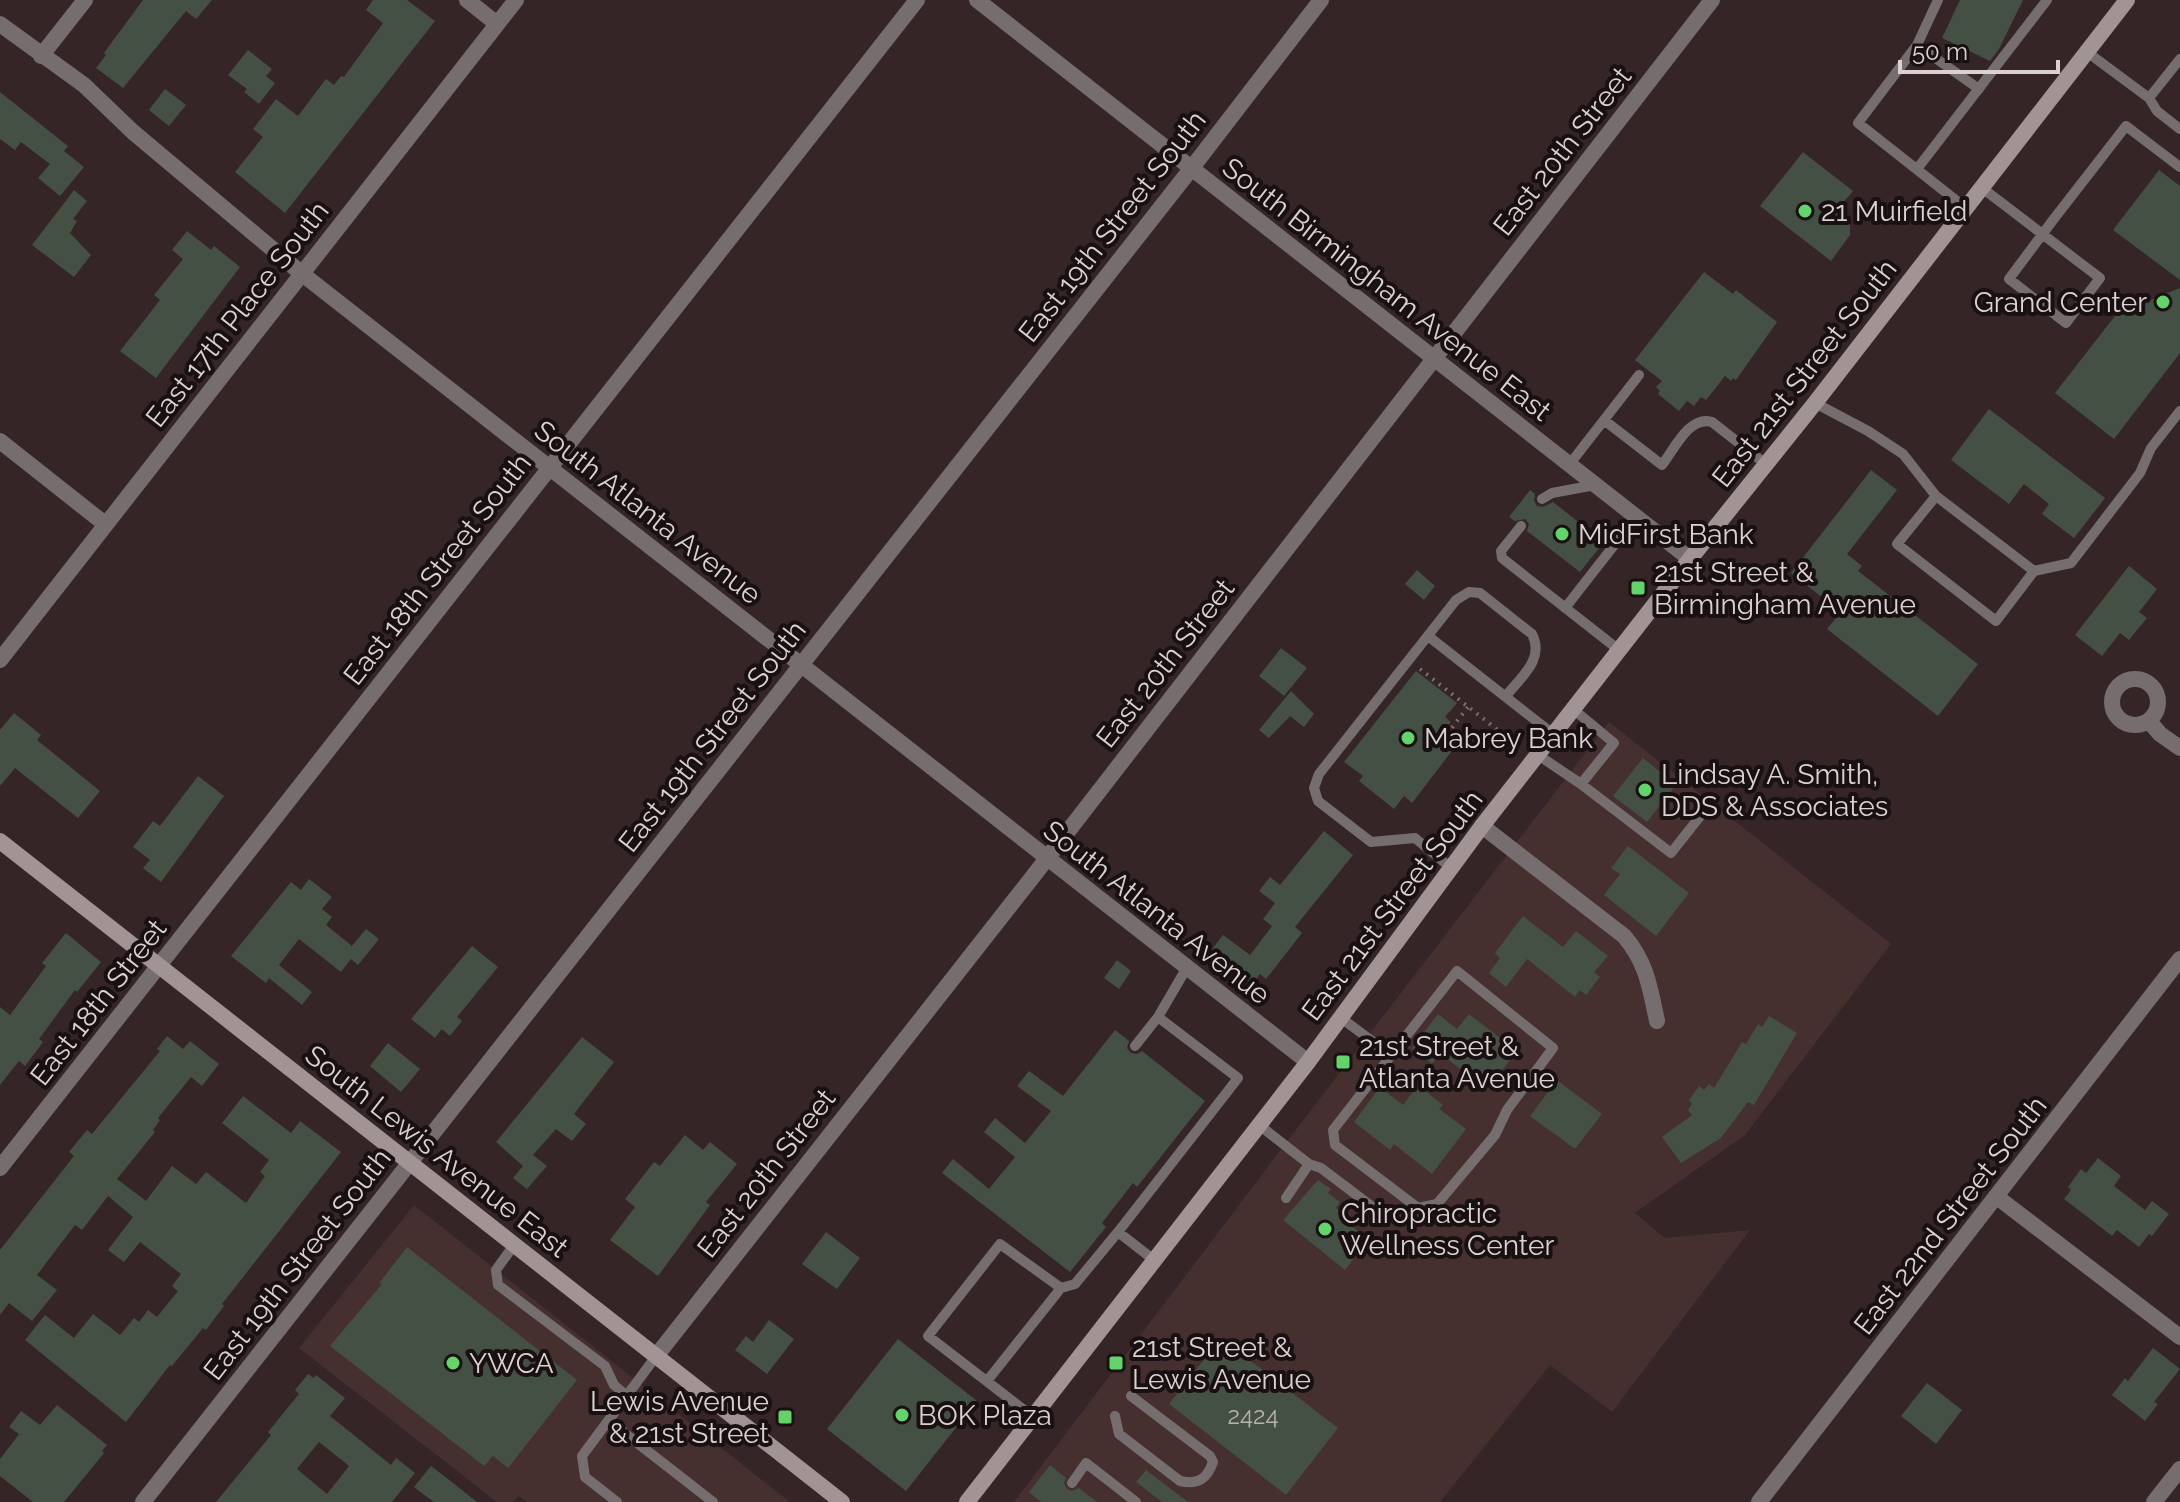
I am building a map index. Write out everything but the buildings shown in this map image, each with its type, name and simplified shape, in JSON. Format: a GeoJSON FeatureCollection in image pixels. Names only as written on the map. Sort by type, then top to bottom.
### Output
{"type":"FeatureCollection","features":[{"type":"Feature","properties":{"kind":"main road","name":"East 21st Street South"},"geometry":{"type":"LineString","coordinates":[[971,1501],[1308,1062],[1482,826],[1967,209],[2087,52],[2120,3]]}},
{"type":"Feature","properties":{"kind":"main road","name":"South Lewis Avenue East"},"geometry":{"type":"LineString","coordinates":[[0,841],[842,1502]]}},
{"type":"Feature","properties":{"kind":"street"},"geometry":{"type":"LineString","coordinates":[[41,56],[85,0]]}},
{"type":"Feature","properties":{"kind":"street"},"geometry":{"type":"LineString","coordinates":[[467,0],[497,24]]}},
{"type":"Feature","properties":{"kind":"street","name":"East 17th Place South"},"geometry":{"type":"LineString","coordinates":[[0,660],[516,0]]}},
{"type":"Feature","properties":{"kind":"street","name":"East 18th Street South"},"geometry":{"type":"LineString","coordinates":[[206,905],[917,0]]}},
{"type":"Feature","properties":{"kind":"street","name":"South Birmingham Avenue East"},"geometry":{"type":"LineString","coordinates":[[977,0],[1690,559]]}},
{"type":"Feature","properties":{"kind":"street","name":"East 19th Street South"},"geometry":{"type":"LineString","coordinates":[[143,1502],[1321,0]]}},
{"type":"Feature","properties":{"kind":"street","name":"East 20th Street"},"geometry":{"type":"LineString","coordinates":[[657,1355],[1712,0]]}},
{"type":"Feature","properties":{"kind":"street","name":"South Atlanta Avenue"},"geometry":{"type":"LineString","coordinates":[[0,24],[84,85],[133,132],[301,273],[1308,1062]]}},
{"type":"Feature","properties":{"kind":"street"},"geometry":{"type":"LineString","coordinates":[[0,441],[105,524]]}},
{"type":"Feature","properties":{"kind":"street"},"geometry":{"type":"LineString","coordinates":[[2149,721],[2160,734],[2180,748]]}},
{"type":"Feature","properties":{"kind":"street"},"geometry":{"type":"LineString","coordinates":[[1482,826],[1624,936],[1638,952],[1647,973],[1657,1021]]}},
{"type":"Feature","properties":{"kind":"street","name":"East 18th Street"},"geometry":{"type":"LineString","coordinates":[[0,1168],[206,905]]}},
{"type":"Feature","properties":{"kind":"street","name":"East 22nd Street South"},"geometry":{"type":"LineString","coordinates":[[1759,1502],[2180,959]]}},
{"type":"Feature","properties":{"kind":"street"},"geometry":{"type":"LineString","coordinates":[[1997,1197],[2180,1337]]}},
{"type":"Feature","properties":{"kind":"street"},"geometry":{"type":"LineString","coordinates":[[2154,1502],[2180,1469]]}},
{"type":"Feature","properties":{"kind":"lane"},"geometry":{"type":"LineString","coordinates":[[1938,0],[1917,45],[1858,123],[1967,209]]}},
{"type":"Feature","properties":{"kind":"lane"},"geometry":{"type":"LineString","coordinates":[[1917,169],[2047,0]]}},
{"type":"Feature","properties":{"kind":"lane"},"geometry":{"type":"LineString","coordinates":[[1917,45],[1979,89]]}},
{"type":"Feature","properties":{"kind":"lane"},"geometry":{"type":"LineString","coordinates":[[2087,52],[2149,98],[2157,111],[2180,129]]}},
{"type":"Feature","properties":{"kind":"lane"},"geometry":{"type":"LineString","coordinates":[[2149,98],[2180,59]]}},
{"type":"Feature","properties":{"kind":"lane"},"geometry":{"type":"LineString","coordinates":[[1982,188],[2043,235],[2100,278],[2066,323],[2009,279],[2043,235],[2126,126],[2180,167]]}},
{"type":"Feature","properties":{"kind":"lane"},"geometry":{"type":"LineString","coordinates":[[1569,465],[1639,375]]}},
{"type":"Feature","properties":{"kind":"lane"},"geometry":{"type":"LineString","coordinates":[[1815,403],[1903,454],[1936,496],[2034,571]]}},
{"type":"Feature","properties":{"kind":"lane"},"geometry":{"type":"LineString","coordinates":[[1936,496],[1897,544],[1996,621],[2034,571],[2071,563],[2140,473],[2151,448],[2180,411]]}},
{"type":"Feature","properties":{"kind":"lane"},"geometry":{"type":"LineString","coordinates":[[1604,420],[1662,465],[1693,423],[1704,419],[1767,465]]}},
{"type":"Feature","properties":{"kind":"lane"},"geometry":{"type":"LineString","coordinates":[[1542,499],[1552,493],[1595,485]]}},
{"type":"Feature","properties":{"kind":"lane"},"geometry":{"type":"LineString","coordinates":[[1565,608],[1637,516]]}},
{"type":"Feature","properties":{"kind":"lane"},"geometry":{"type":"LineString","coordinates":[[1521,526],[1501,551],[1502,558],[1619,650]]}},
{"type":"Feature","properties":{"kind":"lane"},"geometry":{"type":"LineString","coordinates":[[1451,868],[1415,838],[1371,842],[1318,801],[1314,788],[1319,774],[1456,600],[1469,592],[1480,593],[1532,634],[1537,643],[1537,657],[1506,696]]}},
{"type":"Feature","properties":{"kind":"lane"},"geometry":{"type":"LineString","coordinates":[[1428,636],[1553,734]]}},
{"type":"Feature","properties":{"kind":"lane"},"geometry":{"type":"LineString","coordinates":[[1573,709],[1614,743],[1581,784]]}},
{"type":"Feature","properties":{"kind":"lane"},"geometry":{"type":"LineString","coordinates":[[1538,755],[1671,853],[1709,805]]}},
{"type":"Feature","properties":{"kind":"lane"},"geometry":{"type":"LineString","coordinates":[[1135,1046],[1158,1017],[1186,969]]}},
{"type":"Feature","properties":{"kind":"lane"},"geometry":{"type":"LineString","coordinates":[[1457,971],[1553,1048],[1507,1110],[1495,1135],[1457,1181],[1437,1204],[1418,1208],[1335,1145],[1333,1130],[1391,1055],[1457,971]]}},
{"type":"Feature","properties":{"kind":"lane"},"geometry":{"type":"LineString","coordinates":[[987,1381],[1061,1288],[1075,1284],[1238,1078],[1158,1017]]}},
{"type":"Feature","properties":{"kind":"lane"},"geometry":{"type":"LineString","coordinates":[[1341,1018],[1391,1055]]}},
{"type":"Feature","properties":{"kind":"lane"},"geometry":{"type":"LineString","coordinates":[[1259,1125],[1383,1215]]}},
{"type":"Feature","properties":{"kind":"lane"},"geometry":{"type":"LineString","coordinates":[[1286,1198],[1309,1164]]}},
{"type":"Feature","properties":{"kind":"lane"},"geometry":{"type":"LineString","coordinates":[[1118,1232],[1154,1260]]}},
{"type":"Feature","properties":{"kind":"lane"},"geometry":{"type":"LineString","coordinates":[[1033,1417],[928,1336],[1000,1244],[1061,1288]]}},
{"type":"Feature","properties":{"kind":"lane"},"geometry":{"type":"LineString","coordinates":[[514,1245],[496,1270],[498,1285],[605,1366],[614,1385],[627,1396]]}},
{"type":"Feature","properties":{"kind":"lane"},"geometry":{"type":"LineString","coordinates":[[617,1502],[585,1477],[582,1456],[657,1355]]}},
{"type":"Feature","properties":{"kind":"lane"},"geometry":{"type":"LineString","coordinates":[[1115,1416],[1119,1434],[1180,1481],[1202,1481],[1209,1474],[1213,1462],[1210,1456],[1131,1396]]}},
{"type":"Feature","properties":{"kind":"lane"},"geometry":{"type":"LineString","coordinates":[[609,1421],[713,1502]]}},
{"type":"Feature","properties":{"kind":"lane"},"geometry":{"type":"LineString","coordinates":[[1072,1483],[1086,1463],[1136,1502]]}},
{"type":"Feature","properties":{"kind":"path"},"geometry":{"type":"LineString","coordinates":[[1409,660],[1513,742]]}},
{"type":"Feature","properties":{"kind":"path"},"geometry":{"type":"LineString","coordinates":[[1447,734],[1468,707]]}},
{"type":"Feature","properties":{"kind":"shaded area"},"geometry":{"type":"Polygon","coordinates":[[[1609,722],[1891,944],[1745,1135],[1635,1213],[1665,1238],[1750,1230],[1612,1412],[1550,1365],[1440,1502],[1014,1502],[1298,1127],[1609,722]]]}},
{"type":"Feature","properties":{"kind":"shaded area"},"geometry":{"type":"Polygon","coordinates":[[[414,1205],[790,1502],[527,1502],[519,1496],[513,1502],[497,1502],[299,1348],[414,1205]]]}},
{"type":"Feature","properties":{"kind":"place","name":"21 Muirfield"},"geometry":{"type":"Point","coordinates":[1805,211]}},
{"type":"Feature","properties":{"kind":"place","name":"Grand Center"},"geometry":{"type":"Point","coordinates":[2163,302]}},
{"type":"Feature","properties":{"kind":"place","name":"MidFirst Bank"},"geometry":{"type":"Point","coordinates":[1562,534]}},
{"type":"Feature","properties":{"kind":"place","name":"21st Street & Birmingham Avenue"},"geometry":{"type":"Point","coordinates":[1638,588]}},
{"type":"Feature","properties":{"kind":"place","name":"Mabrey Bank"},"geometry":{"type":"Point","coordinates":[1408,738]}},
{"type":"Feature","properties":{"kind":"place","name":"Lindsay A. Smith, DDS & Associates"},"geometry":{"type":"Point","coordinates":[1645,790]}},
{"type":"Feature","properties":{"kind":"place","name":"21st Street & Atlanta Avenue"},"geometry":{"type":"Point","coordinates":[1343,1062]}},
{"type":"Feature","properties":{"kind":"place","name":"Chiropractic Wellness Center"},"geometry":{"type":"Point","coordinates":[1325,1229]}},
{"type":"Feature","properties":{"kind":"place","name":"YWCA"},"geometry":{"type":"Point","coordinates":[453,1363]}},
{"type":"Feature","properties":{"kind":"place","name":"21st Street & Lewis Avenue"},"geometry":{"type":"Point","coordinates":[1116,1363]}},
{"type":"Feature","properties":{"kind":"place","name":"BOK Plaza"},"geometry":{"type":"Point","coordinates":[902,1415]}},
{"type":"Feature","properties":{"kind":"place","name":"Lewis Avenue & 21st Street"},"geometry":{"type":"Point","coordinates":[785,1417]}}]}
